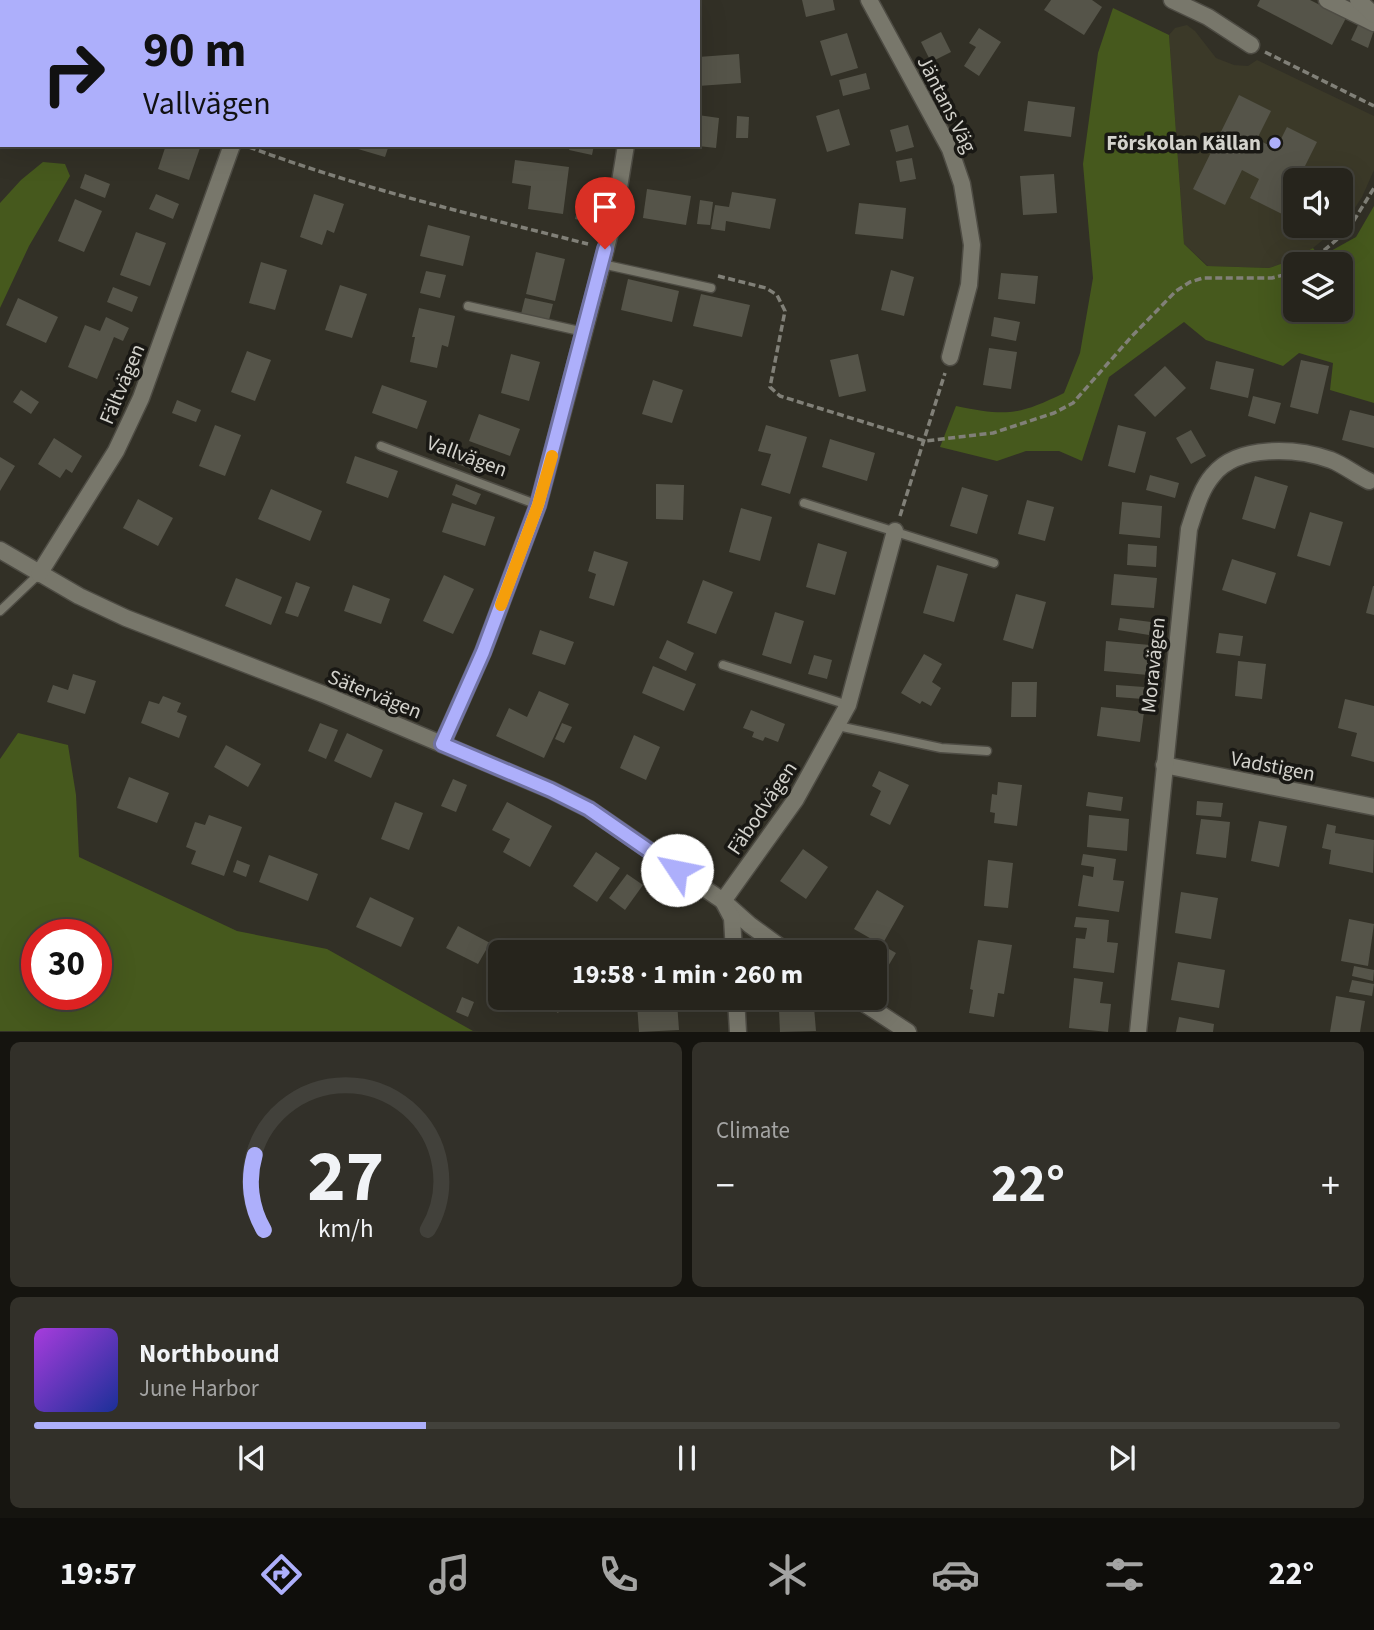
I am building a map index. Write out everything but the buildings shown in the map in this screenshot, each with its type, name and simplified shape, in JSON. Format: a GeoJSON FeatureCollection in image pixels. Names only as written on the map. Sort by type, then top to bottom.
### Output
{"type":"FeatureCollection","features":[{"type":"Feature","properties":{"kind":"street","name":"Jäntans Väg"},"geometry":{"type":"LineString","coordinates":[[869,0],[950,149],[962,184],[972,245],[969,285],[950,357]]}},
{"type":"Feature","properties":{"kind":"street"},"geometry":{"type":"LineString","coordinates":[[1172,0],[1208,18],[1251,45]]}},
{"type":"Feature","properties":{"kind":"street"},"geometry":{"type":"LineString","coordinates":[[1327,0],[1374,23]]}},
{"type":"Feature","properties":{"kind":"street"},"geometry":{"type":"LineString","coordinates":[[1358,0],[1374,15]]}},
{"type":"Feature","properties":{"kind":"street","name":"Fältvägen"},"geometry":{"type":"LineString","coordinates":[[39,574],[116,451],[141,398],[231,147]]}},
{"type":"Feature","properties":{"kind":"street"},"geometry":{"type":"LineString","coordinates":[[442,744],[483,652],[538,505],[585,332],[626,147]]}},
{"type":"Feature","properties":{"kind":"street","name":"Moravägen"},"geometry":{"type":"LineString","coordinates":[[1138,1031],[1189,529],[1200,497],[1214,473],[1235,460],[1257,452],[1283,450],[1330,460],[1368,481]]}},
{"type":"Feature","properties":{"kind":"street","name":"Fäbodvägen"},"geometry":{"type":"LineString","coordinates":[[723,901],[796,799],[848,705],[895,531]]}},
{"type":"Feature","properties":{"kind":"street","name":"Sätervägen"},"geometry":{"type":"LineString","coordinates":[[0,550],[79,596],[126,618],[323,694],[551,790],[589,809],[723,901],[771,940]]}},
{"type":"Feature","properties":{"kind":"street","name":"Vadstigen"},"geometry":{"type":"LineString","coordinates":[[1164,765],[1374,807]]}},
{"type":"Feature","properties":{"kind":"street"},"geometry":{"type":"LineString","coordinates":[[723,901],[732,918],[733,940]]}},
{"type":"Feature","properties":{"kind":"street"},"geometry":{"type":"LineString","coordinates":[[737,1010],[738,1031]]}},
{"type":"Feature","properties":{"kind":"street"},"geometry":{"type":"LineString","coordinates":[[875,1010],[908,1031]]}},
{"type":"Feature","properties":{"kind":"lane"},"geometry":{"type":"LineString","coordinates":[[603,257],[711,288]]}},
{"type":"Feature","properties":{"kind":"lane"},"geometry":{"type":"LineString","coordinates":[[468,306],[585,332]]}},
{"type":"Feature","properties":{"kind":"lane","name":"Vallvägen"},"geometry":{"type":"LineString","coordinates":[[382,446],[538,505]]}},
{"type":"Feature","properties":{"kind":"lane"},"geometry":{"type":"LineString","coordinates":[[804,503],[994,563]]}},
{"type":"Feature","properties":{"kind":"lane","name":"Fältvägen"},"geometry":{"type":"LineString","coordinates":[[0,611],[39,574]]}},
{"type":"Feature","properties":{"kind":"lane"},"geometry":{"type":"LineString","coordinates":[[723,664],[848,705]]}},
{"type":"Feature","properties":{"kind":"lane"},"geometry":{"type":"LineString","coordinates":[[838,726],[941,748],[987,751]]}},
{"type":"Feature","properties":{"kind":"path"},"geometry":{"type":"LineString","coordinates":[[1251,45],[1374,106]]}},
{"type":"Feature","properties":{"kind":"path"},"geometry":{"type":"LineString","coordinates":[[249,147],[301,167],[603,257]]}},
{"type":"Feature","properties":{"kind":"path"},"geometry":{"type":"LineString","coordinates":[[1322,252],[1348,230],[1374,188]]}},
{"type":"Feature","properties":{"kind":"path"},"geometry":{"type":"LineString","coordinates":[[718,276],[766,288],[776,295],[785,311],[770,387],[780,396],[925,441],[993,433],[1054,413],[1073,403],[1132,336],[1176,291],[1191,282],[1203,278],[1272,278],[1283,275]]}},
{"type":"Feature","properties":{"kind":"path"},"geometry":{"type":"LineString","coordinates":[[895,531],[950,357]]}},
{"type":"Feature","properties":{"kind":"shaded area","name":"Förskolan Källan"},"geometry":{"type":"Polygon","coordinates":[[[1187,25],[1216,58],[1234,65],[1248,66],[1257,60],[1374,116],[1374,170],[1353,211],[1353,168],[1283,168],[1283,238],[1325,238],[1313,248],[1306,252],[1283,252],[1283,263],[1269,268],[1208,266],[1184,244],[1169,35],[1175,28],[1187,25]]]}},
{"type":"Feature","properties":{"kind":"green space"},"geometry":{"type":"Polygon","coordinates":[[[1113,8],[1169,35],[1184,244],[1207,266],[1269,268],[1283,263],[1283,322],[1353,322],[1353,252],[1329,252],[1356,237],[1374,206],[1374,403],[1330,390],[1333,363],[1299,353],[1283,366],[1206,340],[1184,322],[1109,377],[1082,461],[1059,451],[1026,451],[997,461],[940,447],[956,406],[1011,412],[1034,406],[1064,393],[1080,353],[1093,278],[1083,164],[1098,53],[1113,8]]]}},
{"type":"Feature","properties":{"kind":"green space"},"geometry":{"type":"Polygon","coordinates":[[[43,162],[65,164],[70,176],[29,246],[0,308],[0,203],[21,180],[43,162]]]}},
{"type":"Feature","properties":{"kind":"green space"},"geometry":{"type":"Polygon","coordinates":[[[18,733],[68,745],[76,795],[79,857],[237,931],[327,949],[473,1031],[0,1031],[0,759],[18,733]]]}},
{"type":"Feature","properties":{"kind":"slow traffic"},"geometry":{"type":"LineString","coordinates":[[501,605],[538,505],[552,456]]}},
{"type":"Feature","properties":{"kind":"place","name":"Förskolan Källan"},"geometry":{"type":"Point","coordinates":[1275,143]}},
{"type":"Feature","properties":{"kind":"route"},"geometry":{"type":"LineString","coordinates":[[605,249],[538,505],[483,652],[442,744],[589,809],[677,870]]}}]}
